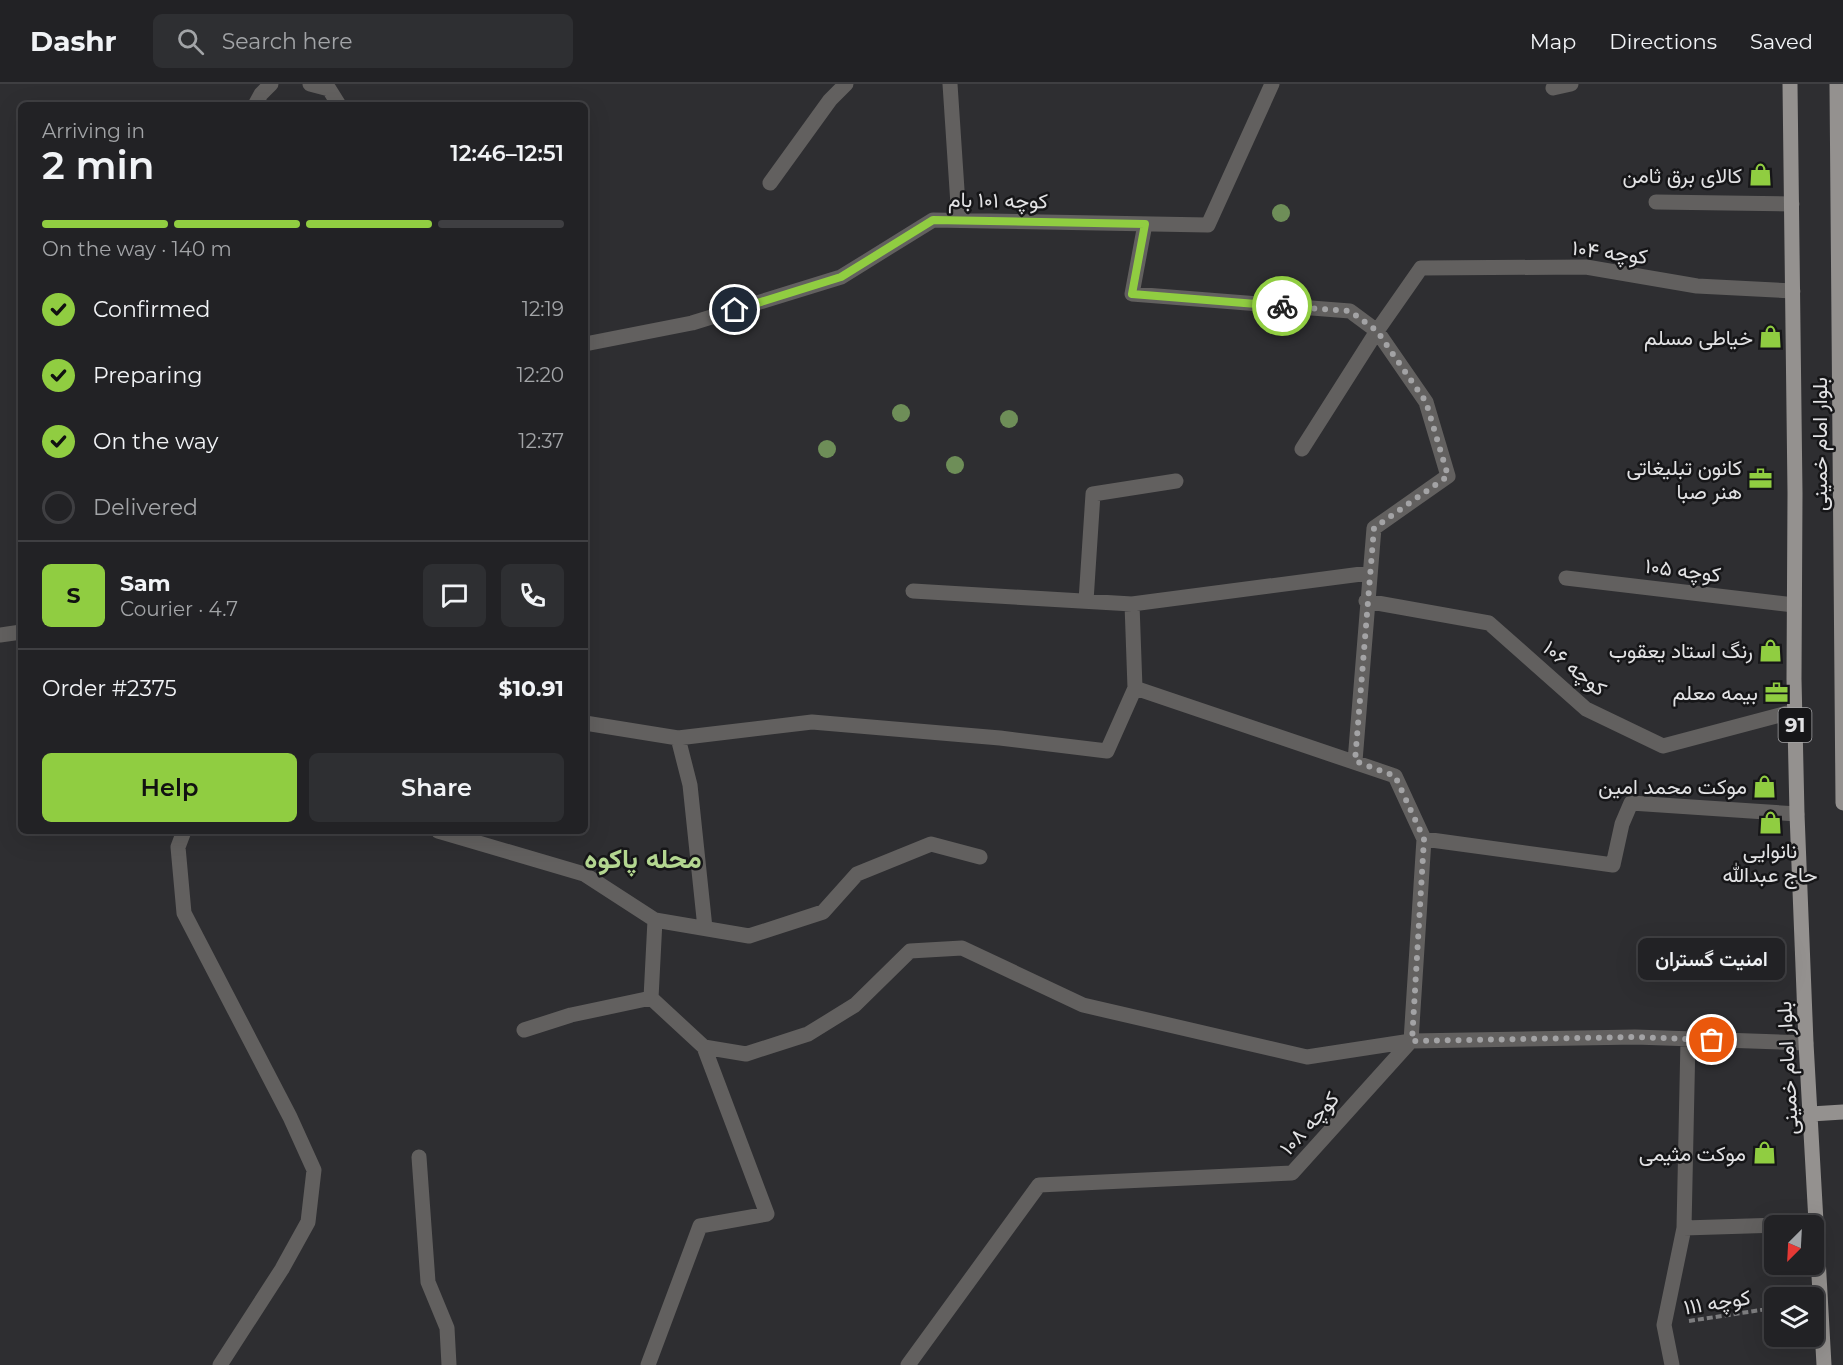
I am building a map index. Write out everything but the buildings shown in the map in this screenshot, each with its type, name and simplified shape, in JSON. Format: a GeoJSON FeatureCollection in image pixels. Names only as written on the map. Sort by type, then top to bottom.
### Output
{"type":"FeatureCollection","features":[{"type":"Feature","properties":{"kind":"main road","name":"بلوار امام خمینی"},"geometry":{"type":"LineString","coordinates":[[1790,84],[1797,814],[1806,1044],[1816,1215]]}},
{"type":"Feature","properties":{"kind":"main road","name":"بلوار امام خمینی"},"geometry":{"type":"LineString","coordinates":[[1837,84],[1841,302],[1843,803]]}},
{"type":"Feature","properties":{"kind":"main road"},"geometry":{"type":"LineString","coordinates":[[1810,1114],[1843,1112]]}},
{"type":"Feature","properties":{"kind":"main road","name":"بلوار امام خمینی"},"geometry":{"type":"LineString","coordinates":[[1820,1275],[1824,1365]]}},
{"type":"Feature","properties":{"kind":"street"},"geometry":{"type":"LineString","coordinates":[[257,102],[271,84]]}},
{"type":"Feature","properties":{"kind":"street"},"geometry":{"type":"LineString","coordinates":[[310,84],[329,89],[337,102]]}},
{"type":"Feature","properties":{"kind":"street"},"geometry":{"type":"LineString","coordinates":[[770,183],[830,100],[846,84]]}},
{"type":"Feature","properties":{"kind":"street"},"geometry":{"type":"LineString","coordinates":[[950,84],[960,220]]}},
{"type":"Feature","properties":{"kind":"street","name":"کوچه ۱۰۱ بام"},"geometry":{"type":"LineString","coordinates":[[588,343],[692,323],[841,277],[933,220],[1208,225],[1272,84]]}},
{"type":"Feature","properties":{"kind":"street"},"geometry":{"type":"LineString","coordinates":[[1553,88],[1571,84]]}},
{"type":"Feature","properties":{"kind":"street"},"geometry":{"type":"LineString","coordinates":[[1656,202],[1792,204]]}},
{"type":"Feature","properties":{"kind":"street"},"geometry":{"type":"LineString","coordinates":[[1145,224],[1132,294],[1350,311],[1377,331],[1426,402],[1448,476],[1374,528],[1366,601],[1355,761]]}},
{"type":"Feature","properties":{"kind":"street","name":"کوچه ۱۰۴"},"geometry":{"type":"LineString","coordinates":[[1377,331],[1421,268],[1586,267],[1697,286],[1793,291]]}},
{"type":"Feature","properties":{"kind":"street"},"geometry":{"type":"LineString","coordinates":[[1302,449],[1377,331]]}},
{"type":"Feature","properties":{"kind":"street"},"geometry":{"type":"LineString","coordinates":[[1086,601],[1093,494],[1176,481]]}},
{"type":"Feature","properties":{"kind":"street"},"geometry":{"type":"LineString","coordinates":[[913,591],[1132,604],[1369,573]]}},
{"type":"Feature","properties":{"kind":"street","name":"کوچه ۱۰۵"},"geometry":{"type":"LineString","coordinates":[[1566,578],[1794,605]]}},
{"type":"Feature","properties":{"kind":"street","name":"کوچه ۱۰۶"},"geometry":{"type":"LineString","coordinates":[[1366,601],[1489,623],[1586,709],[1662,746],[1795,711]]}},
{"type":"Feature","properties":{"kind":"street"},"geometry":{"type":"LineString","coordinates":[[588,723],[678,738],[812,722],[1000,738],[1107,752],[1135,688],[1132,604]]}},
{"type":"Feature","properties":{"kind":"street"},"geometry":{"type":"LineString","coordinates":[[0,635],[18,632]]}},
{"type":"Feature","properties":{"kind":"street"},"geometry":{"type":"LineString","coordinates":[[1135,688],[1395,776],[1424,839],[1412,1041]]}},
{"type":"Feature","properties":{"kind":"street"},"geometry":{"type":"LineString","coordinates":[[678,738],[690,785],[705,928]]}},
{"type":"Feature","properties":{"kind":"street"},"geometry":{"type":"LineString","coordinates":[[1424,839],[1614,865],[1622,824],[1631,803],[1797,814]]}},
{"type":"Feature","properties":{"kind":"street"},"geometry":{"type":"LineString","coordinates":[[183,834],[178,847],[184,913],[290,1117],[314,1170],[308,1222],[282,1269],[219,1365]]}},
{"type":"Feature","properties":{"kind":"street"},"geometry":{"type":"LineString","coordinates":[[448,834],[584,874],[655,920],[749,936],[823,912],[857,874],[931,844],[980,857]]}},
{"type":"Feature","properties":{"kind":"street"},"geometry":{"type":"LineString","coordinates":[[651,998],[655,920]]}},
{"type":"Feature","properties":{"kind":"street"},"geometry":{"type":"LineString","coordinates":[[704,1047],[746,1054],[808,1034],[855,1005],[910,951],[962,948],[1083,1005],[1307,1058],[1412,1041],[1635,1037],[1806,1044]]}},
{"type":"Feature","properties":{"kind":"street"},"geometry":{"type":"LineString","coordinates":[[524,1030],[571,1015],[651,998]]}},
{"type":"Feature","properties":{"kind":"street"},"geometry":{"type":"LineString","coordinates":[[648,1365],[700,1226],[767,1214],[704,1047],[651,998]]}},
{"type":"Feature","properties":{"kind":"street"},"geometry":{"type":"LineString","coordinates":[[1672,1365],[1664,1325],[1684,1228],[1688,1039]]}},
{"type":"Feature","properties":{"kind":"street","name":"کوچه ۱۰۸"},"geometry":{"type":"LineString","coordinates":[[908,1365],[1040,1185],[1292,1173],[1412,1041]]}},
{"type":"Feature","properties":{"kind":"street"},"geometry":{"type":"LineString","coordinates":[[419,1157],[428,1282],[447,1328],[449,1365]]}},
{"type":"Feature","properties":{"kind":"street"},"geometry":{"type":"LineString","coordinates":[[1684,1228],[1764,1226]]}},
{"type":"Feature","properties":{"kind":"path","name":"کوچه ۱۱۱"},"geometry":{"type":"LineString","coordinates":[[1664,1325],[1764,1310]]}},
{"type":"Feature","properties":{"kind":"way so far"},"geometry":{"type":"LineString","coordinates":[[1282,306],[1350,311],[1377,331],[1426,402],[1448,476],[1374,528],[1366,601],[1355,761],[1395,776],[1424,839],[1412,1041],[1635,1037],[1712,1040]]}},
{"type":"Feature","properties":{"kind":"place","name":"کالای برق ثامن"},"geometry":{"type":"Point","coordinates":[1760,175]}},
{"type":"Feature","properties":{"kind":"place","name":"خیاطی مسلم"},"geometry":{"type":"Point","coordinates":[1771,337]}},
{"type":"Feature","properties":{"kind":"place","name":"کانون تبلیغاتی هنر صبا"},"geometry":{"type":"Point","coordinates":[1760,479]}},
{"type":"Feature","properties":{"kind":"place","name":"رنگ استاد یعقوب"},"geometry":{"type":"Point","coordinates":[1771,650]}},
{"type":"Feature","properties":{"kind":"place","name":"بیمه معلم"},"geometry":{"type":"Point","coordinates":[1776,692]}},
{"type":"Feature","properties":{"kind":"place","name":"موکت محمد امین"},"geometry":{"type":"Point","coordinates":[1765,786]}},
{"type":"Feature","properties":{"kind":"place","name":"نانوایی حاج عبدالله"},"geometry":{"type":"Point","coordinates":[1770,822]}},
{"type":"Feature","properties":{"kind":"place","name":"امنیت گستران"},"geometry":{"type":"Point","coordinates":[1712,1040]}},
{"type":"Feature","properties":{"kind":"place","name":"موکت مثیمی"},"geometry":{"type":"Point","coordinates":[1764,1153]}},
{"type":"Feature","properties":{"kind":"district","name":"محله پاکوه"},"geometry":{"type":"Point","coordinates":[643,858]}},
{"type":"Feature","properties":{"kind":"route"},"geometry":{"type":"LineString","coordinates":[[735,310],[841,277],[933,220],[1145,224],[1132,294],[1282,306]]}}]}
